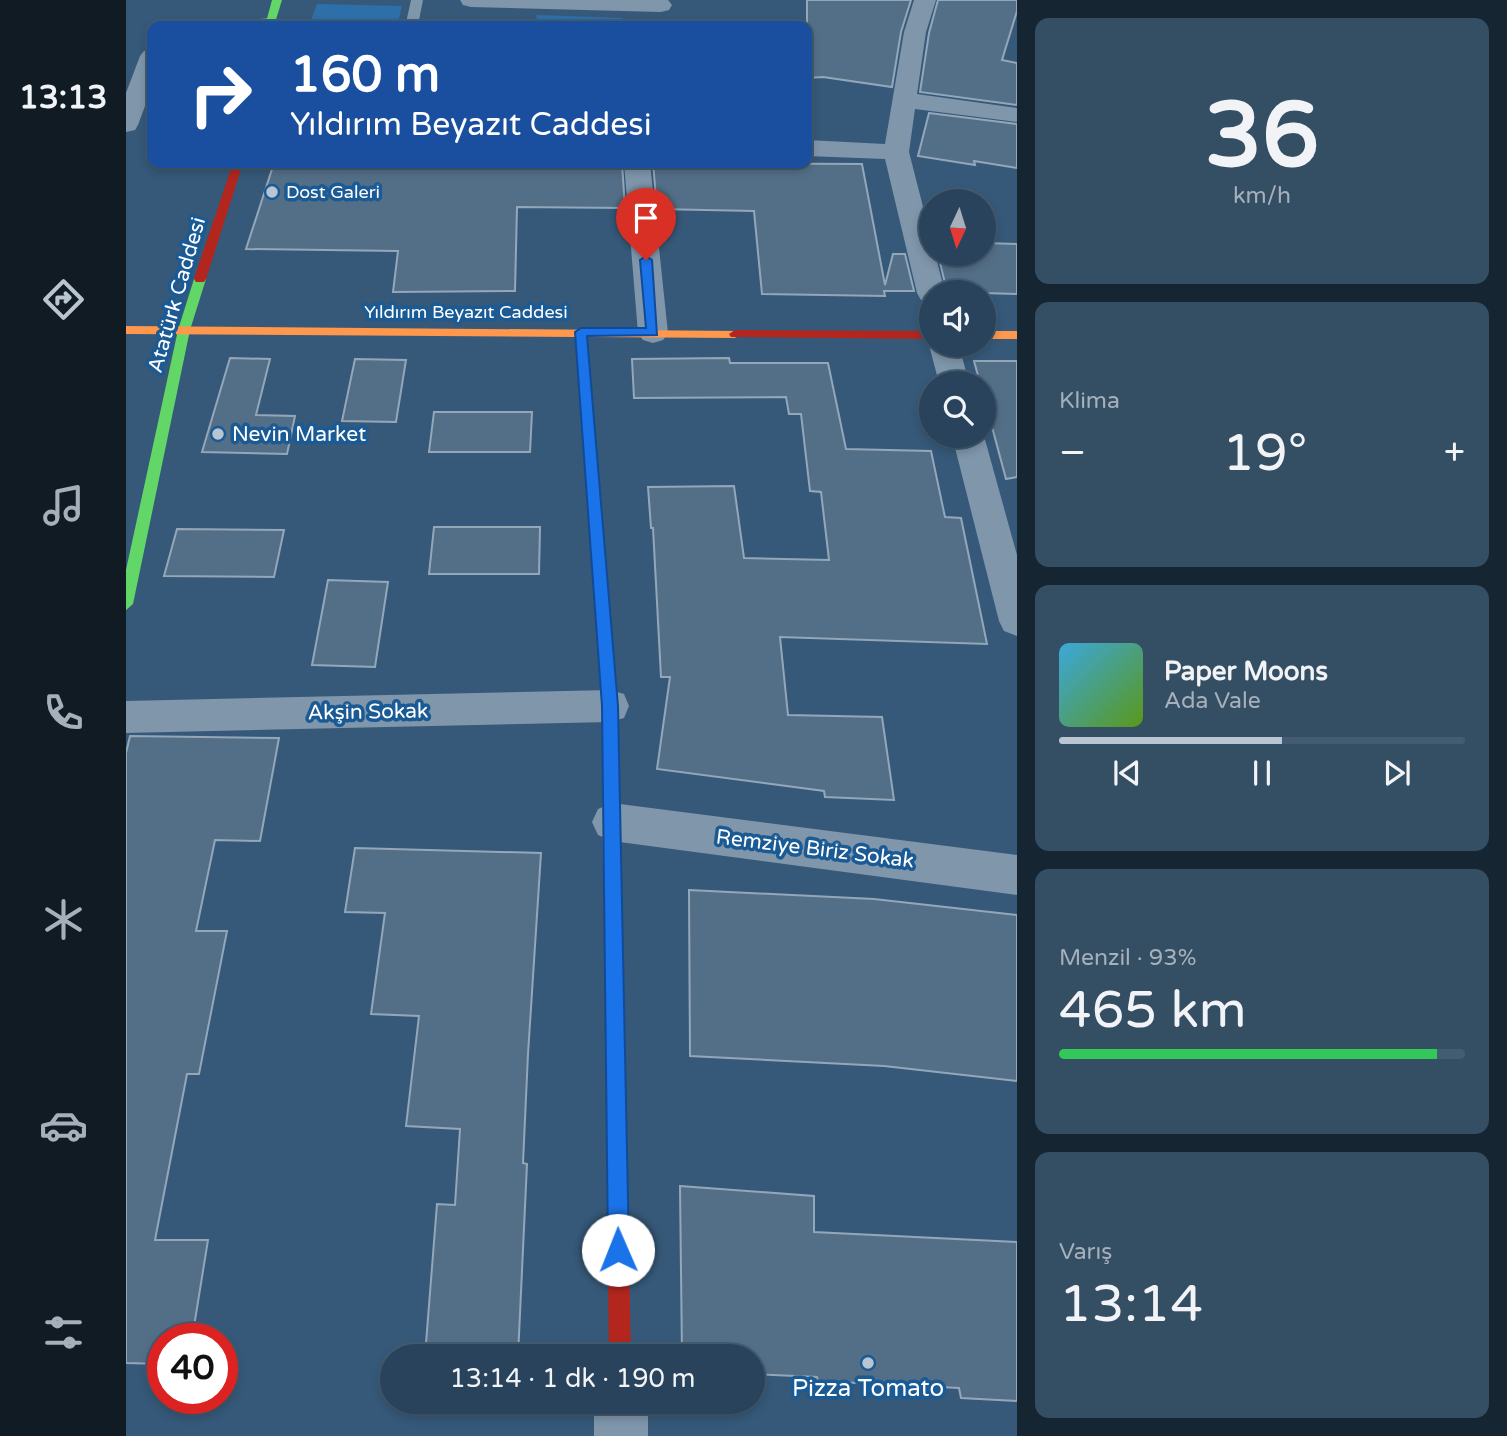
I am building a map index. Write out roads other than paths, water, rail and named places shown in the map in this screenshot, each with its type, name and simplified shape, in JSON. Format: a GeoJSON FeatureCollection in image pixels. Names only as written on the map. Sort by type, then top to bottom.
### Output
{"type":"FeatureCollection","features":[{"type":"Feature","properties":{"kind":"street"},"geometry":{"type":"LineString","coordinates":[[271,21],[277,0]]}},
{"type":"Feature","properties":{"kind":"street"},"geometry":{"type":"LineString","coordinates":[[471,0],[662,2],[653,21]]}},
{"type":"Feature","properties":{"kind":"street"},"geometry":{"type":"LineString","coordinates":[[925,0],[915,32],[895,152],[928,280]]}},
{"type":"Feature","properties":{"kind":"street"},"geometry":{"type":"LineString","coordinates":[[463,21],[464,13],[537,21],[623,18],[622,21]]}},
{"type":"Feature","properties":{"kind":"street"},"geometry":{"type":"LineString","coordinates":[[126,125],[147,69]]}},
{"type":"Feature","properties":{"kind":"street"},"geometry":{"type":"LineString","coordinates":[[904,100],[1017,115]]}},
{"type":"Feature","properties":{"kind":"street"},"geometry":{"type":"LineString","coordinates":[[812,148],[895,152]]}},
{"type":"Feature","properties":{"kind":"street","name":"Atatürk Caddesi"},"geometry":{"type":"LineString","coordinates":[[127,598],[184,330],[236,168]]}},
{"type":"Feature","properties":{"kind":"street"},"geometry":{"type":"LineString","coordinates":[[637,168],[653,332]]}},
{"type":"Feature","properties":{"kind":"street","name":"Yıldırım Beyazıt Caddesi"},"geometry":{"type":"LineString","coordinates":[[126,330],[919,335]]}},
{"type":"Feature","properties":{"kind":"street"},"geometry":{"type":"LineString","coordinates":[[581,332],[610,706],[620,1344]]}},
{"type":"Feature","properties":{"kind":"street"},"geometry":{"type":"LineString","coordinates":[[996,335],[1017,335]]}},
{"type":"Feature","properties":{"kind":"street"},"geometry":{"type":"LineString","coordinates":[[971,448],[1017,621]]}},
{"type":"Feature","properties":{"kind":"street","name":"Akşin Sokak"},"geometry":{"type":"LineString","coordinates":[[126,717],[610,706]]}},
{"type":"Feature","properties":{"kind":"street","name":"Remziye Biriz Sokak"},"geometry":{"type":"LineString","coordinates":[[612,822],[1017,875]]}},
{"type":"Feature","properties":{"kind":"street"},"geometry":{"type":"LineString","coordinates":[[621,1414],[621,1436]]}},
{"type":"Feature","properties":{"kind":"lane"},"geometry":{"type":"LineString","coordinates":[[412,21],[417,0]]}},
{"type":"Feature","properties":{"kind":"place","name":"Dost Galeri"},"geometry":{"type":"Point","coordinates":[272,192]}},
{"type":"Feature","properties":{"kind":"place","name":"Nevin Market"},"geometry":{"type":"Point","coordinates":[218,434]}},
{"type":"Feature","properties":{"kind":"place","name":"Pizza Tomato"},"geometry":{"type":"Point","coordinates":[868,1363]}}]}
